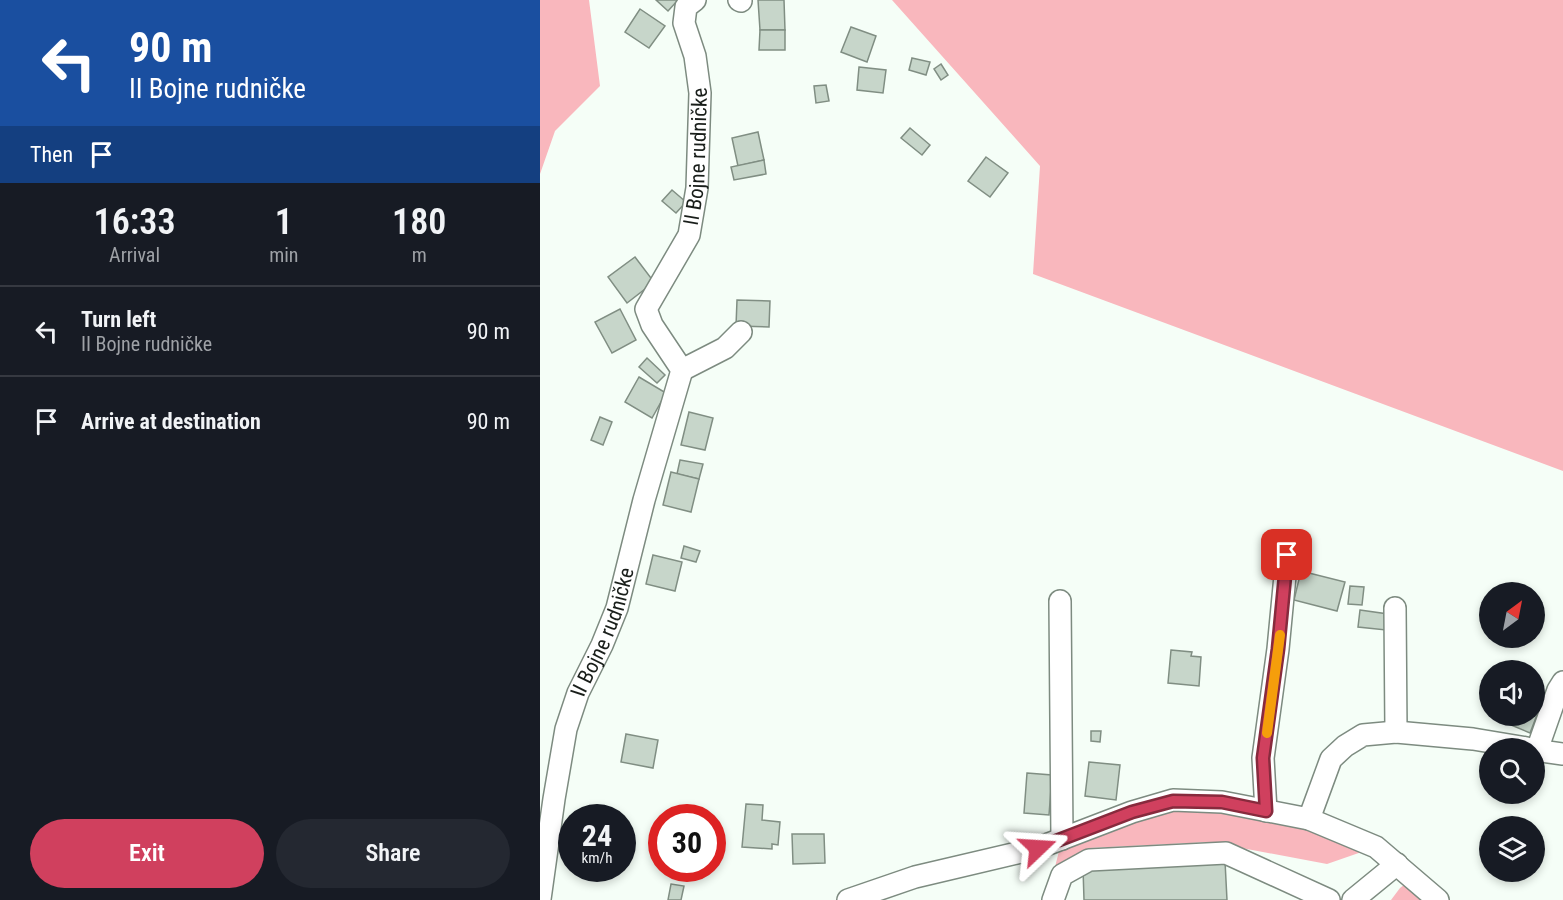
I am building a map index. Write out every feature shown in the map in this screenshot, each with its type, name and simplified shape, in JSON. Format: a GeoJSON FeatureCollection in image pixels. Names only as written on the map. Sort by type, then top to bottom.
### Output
{"type":"FeatureCollection","features":[{"type":"Feature","properties":{"kind":"street","name":"II Bojne rudničke"},"geometry":{"type":"LineString","coordinates":[[540,899],[566,729],[578,693],[617,608],[644,500],[682,370],[652,325],[646,309],[689,235],[697,188],[700,93],[695,56],[684,23],[686,7],[695,0]]}},
{"type":"Feature","properties":{"kind":"street"},"geometry":{"type":"LineString","coordinates":[[682,370],[725,348],[741,332]]}},
{"type":"Feature","properties":{"kind":"street"},"geometry":{"type":"LineString","coordinates":[[1266,811],[1263,758],[1278,649],[1287,555]]}},
{"type":"Feature","properties":{"kind":"street"},"geometry":{"type":"LineString","coordinates":[[1060,601],[1062,839]]}},
{"type":"Feature","properties":{"kind":"street"},"geometry":{"type":"LineString","coordinates":[[1395,608],[1396,732]]}},
{"type":"Feature","properties":{"kind":"street"},"geometry":{"type":"LineString","coordinates":[[1538,738],[1563,682]]}},
{"type":"Feature","properties":{"kind":"street"},"geometry":{"type":"LineString","coordinates":[[1309,819],[1331,759],[1345,746],[1363,735],[1396,732],[1479,740]]}},
{"type":"Feature","properties":{"kind":"street"},"geometry":{"type":"LineString","coordinates":[[1545,752],[1563,754]]}},
{"type":"Feature","properties":{"kind":"street"},"geometry":{"type":"LineString","coordinates":[[848,900],[915,877],[1038,848],[1132,812],[1173,801],[1222,802],[1309,819],[1376,847],[1438,900]]}},
{"type":"Feature","properties":{"kind":"street"},"geometry":{"type":"LineString","coordinates":[[1053,900],[1062,874],[1089,860],[1226,853],[1329,900]]}},
{"type":"Feature","properties":{"kind":"street"},"geometry":{"type":"LineString","coordinates":[[1353,900],[1397,864]]}},
{"type":"Feature","properties":{"kind":"shaded area"},"geometry":{"type":"Polygon","coordinates":[[[540,0],[589,0],[600,86],[555,131],[540,174],[540,0]]]}},
{"type":"Feature","properties":{"kind":"shaded area"},"geometry":{"type":"Polygon","coordinates":[[[892,0],[1563,0],[1563,471],[1033,274],[1040,166],[892,0]]]}},
{"type":"Feature","properties":{"kind":"shaded area"},"geometry":{"type":"Polygon","coordinates":[[[1222,802],[1376,847],[1327,864],[1210,842],[1089,848],[1055,867],[1062,839],[1132,812],[1222,802]]]}},
{"type":"Feature","properties":{"kind":"shaded area"},"geometry":{"type":"Polygon","coordinates":[[[1413,878],[1438,900],[1391,900],[1400,888],[1413,878]]]}},
{"type":"Feature","properties":{"kind":"building"},"geometry":{"type":"Polygon","coordinates":[[[656,0],[678,0],[668,11],[656,0]]]}},
{"type":"Feature","properties":{"kind":"building"},"geometry":{"type":"Polygon","coordinates":[[[758,0],[784,0],[785,30],[760,30],[758,0]]]}},
{"type":"Feature","properties":{"kind":"building"},"geometry":{"type":"Polygon","coordinates":[[[640,9],[665,26],[649,48],[625,32],[640,9]]]}},
{"type":"Feature","properties":{"kind":"building"},"geometry":{"type":"Polygon","coordinates":[[[851,27],[876,36],[867,62],[841,52],[851,27]]]}},
{"type":"Feature","properties":{"kind":"building"},"geometry":{"type":"Polygon","coordinates":[[[760,30],[785,30],[785,50],[759,50],[760,30]]]}},
{"type":"Feature","properties":{"kind":"building"},"geometry":{"type":"Polygon","coordinates":[[[912,58],[930,62],[926,75],[909,70],[912,58]]]}},
{"type":"Feature","properties":{"kind":"building"},"geometry":{"type":"Polygon","coordinates":[[[941,64],[948,75],[941,80],[934,69],[941,64]]]}},
{"type":"Feature","properties":{"kind":"building"},"geometry":{"type":"Polygon","coordinates":[[[859,67],[886,70],[883,93],[857,90],[859,67]]]}},
{"type":"Feature","properties":{"kind":"building"},"geometry":{"type":"Polygon","coordinates":[[[826,85],[829,101],[816,103],[814,86],[826,85]]]}},
{"type":"Feature","properties":{"kind":"building"},"geometry":{"type":"Polygon","coordinates":[[[910,128],[930,145],[922,155],[901,138],[910,128]]]}},
{"type":"Feature","properties":{"kind":"building"},"geometry":{"type":"Polygon","coordinates":[[[758,132],[764,160],[738,166],[732,138],[758,132]]]}},
{"type":"Feature","properties":{"kind":"building"},"geometry":{"type":"Polygon","coordinates":[[[986,157],[1008,173],[990,197],[968,181],[986,157]]]}},
{"type":"Feature","properties":{"kind":"building"},"geometry":{"type":"Polygon","coordinates":[[[764,160],[766,174],[734,180],[731,167],[764,160]]]}},
{"type":"Feature","properties":{"kind":"building"},"geometry":{"type":"Polygon","coordinates":[[[672,190],[686,202],[676,213],[662,201],[672,190]]]}},
{"type":"Feature","properties":{"kind":"building"},"geometry":{"type":"Polygon","coordinates":[[[635,257],[654,282],[627,303],[608,277],[635,257]]]}},
{"type":"Feature","properties":{"kind":"building"},"geometry":{"type":"Polygon","coordinates":[[[737,300],[770,301],[769,327],[736,326],[737,300]]]}},
{"type":"Feature","properties":{"kind":"building"},"geometry":{"type":"Polygon","coordinates":[[[620,309],[636,340],[612,353],[595,322],[620,309]]]}},
{"type":"Feature","properties":{"kind":"building"},"geometry":{"type":"Polygon","coordinates":[[[647,358],[665,375],[657,383],[639,367],[647,358]]]}},
{"type":"Feature","properties":{"kind":"building"},"geometry":{"type":"Polygon","coordinates":[[[639,377],[666,393],[652,418],[625,402],[639,377]]]}},
{"type":"Feature","properties":{"kind":"building"},"geometry":{"type":"Polygon","coordinates":[[[689,412],[713,418],[705,450],[681,445],[689,412]]]}},
{"type":"Feature","properties":{"kind":"building"},"geometry":{"type":"Polygon","coordinates":[[[600,417],[612,422],[603,445],[591,440],[600,417]]]}},
{"type":"Feature","properties":{"kind":"building"},"geometry":{"type":"Polygon","coordinates":[[[680,460],[703,464],[699,479],[677,474],[680,460]]]}},
{"type":"Feature","properties":{"kind":"building"},"geometry":{"type":"Polygon","coordinates":[[[671,472],[699,479],[691,512],[663,505],[671,472]]]}},
{"type":"Feature","properties":{"kind":"building"},"geometry":{"type":"Polygon","coordinates":[[[684,546],[700,551],[696,562],[681,558],[684,546]]]}},
{"type":"Feature","properties":{"kind":"building"},"geometry":{"type":"Polygon","coordinates":[[[653,555],[682,562],[675,591],[646,584],[653,555]]]}},
{"type":"Feature","properties":{"kind":"building"},"geometry":{"type":"Polygon","coordinates":[[[1301,571],[1345,582],[1337,611],[1294,600],[1301,571]]]}},
{"type":"Feature","properties":{"kind":"building"},"geometry":{"type":"Polygon","coordinates":[[[1350,586],[1364,587],[1362,605],[1348,604],[1350,586]]]}},
{"type":"Feature","properties":{"kind":"building"},"geometry":{"type":"Polygon","coordinates":[[[1360,610],[1388,614],[1386,630],[1358,627],[1360,610]]]}},
{"type":"Feature","properties":{"kind":"building"},"geometry":{"type":"Polygon","coordinates":[[[1171,650],[1192,652],[1191,656],[1201,657],[1199,686],[1168,683],[1171,650]]]}},
{"type":"Feature","properties":{"kind":"building"},"geometry":{"type":"Polygon","coordinates":[[[1513,726],[1533,726],[1530,733],[1513,726]]]}},
{"type":"Feature","properties":{"kind":"building"},"geometry":{"type":"Polygon","coordinates":[[[1091,731],[1101,731],[1100,742],[1091,741],[1091,731]]]}},
{"type":"Feature","properties":{"kind":"building"},"geometry":{"type":"Polygon","coordinates":[[[626,734],[658,740],[653,768],[621,762],[626,734]]]}},
{"type":"Feature","properties":{"kind":"building"},"geometry":{"type":"Polygon","coordinates":[[[1089,762],[1120,765],[1116,800],[1085,796],[1089,762]]]}},
{"type":"Feature","properties":{"kind":"building"},"geometry":{"type":"Polygon","coordinates":[[[1027,773],[1052,775],[1049,815],[1024,813],[1027,773]]]}},
{"type":"Feature","properties":{"kind":"building"},"geometry":{"type":"Polygon","coordinates":[[[746,804],[763,805],[762,820],[780,822],[778,845],[772,844],[772,849],[742,847],[746,804]]]}},
{"type":"Feature","properties":{"kind":"building"},"geometry":{"type":"Polygon","coordinates":[[[792,834],[824,834],[825,863],[793,864],[792,834]]]}},
{"type":"Feature","properties":{"kind":"building"},"geometry":{"type":"Polygon","coordinates":[[[1225,861],[1227,900],[1084,900],[1083,868],[1225,861]]]}},
{"type":"Feature","properties":{"kind":"building"},"geometry":{"type":"Polygon","coordinates":[[[671,884],[684,886],[681,900],[668,900],[671,884]]]}},
{"type":"Feature","properties":{"kind":"slow traffic"},"geometry":{"type":"LineString","coordinates":[[1267,733],[1280,635]]}},
{"type":"Feature","properties":{"kind":"route"},"geometry":{"type":"LineString","coordinates":[[1038,848],[1132,812],[1173,801],[1222,802],[1266,811],[1263,758],[1278,649],[1287,555]]}}]}
